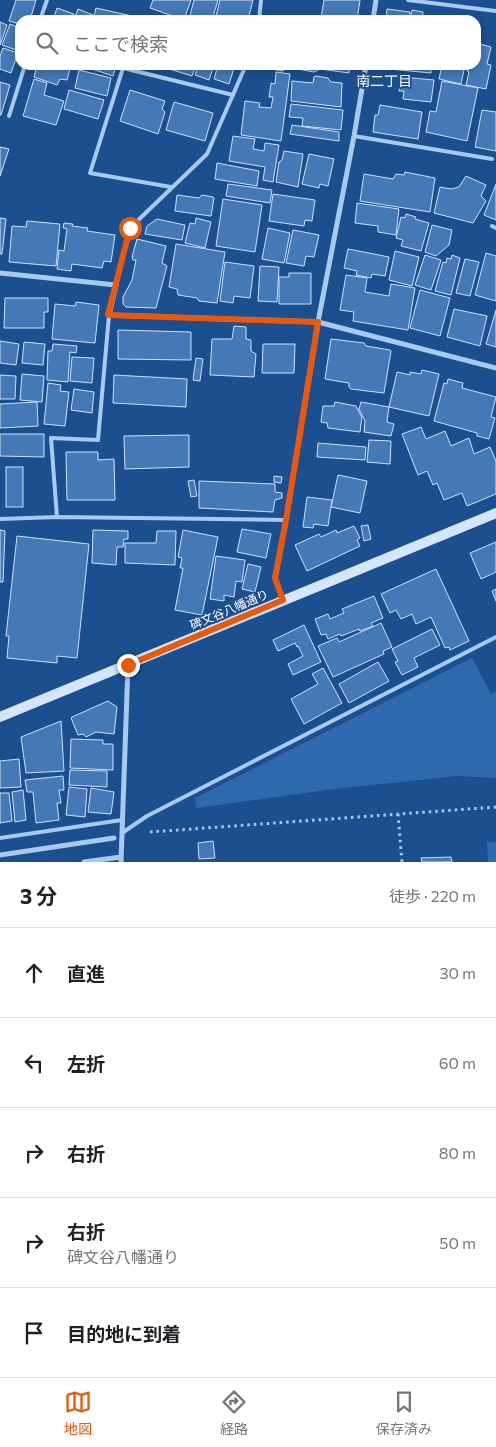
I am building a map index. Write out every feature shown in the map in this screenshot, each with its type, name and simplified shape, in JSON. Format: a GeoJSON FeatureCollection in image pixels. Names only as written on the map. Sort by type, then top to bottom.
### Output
{"type":"FeatureCollection","features":[{"type":"Feature","properties":{"kind":"street"},"geometry":{"type":"LineString","coordinates":[[374,15],[376,0]]}},
{"type":"Feature","properties":{"kind":"street"},"geometry":{"type":"LineString","coordinates":[[283,600],[275,578],[318,322],[365,70]]}},
{"type":"Feature","properties":{"kind":"street"},"geometry":{"type":"LineString","coordinates":[[0,273],[116,284],[108,315],[318,322],[496,368]]}},
{"type":"Feature","properties":{"kind":"street","name":"碑文谷八幡通り"},"geometry":{"type":"LineString","coordinates":[[0,717],[496,513]]}},
{"type":"Feature","properties":{"kind":"street"},"geometry":{"type":"LineString","coordinates":[[84,862],[121,859],[128,665]]}},
{"type":"Feature","properties":{"kind":"street"},"geometry":{"type":"LineString","coordinates":[[0,855],[114,838]]}},
{"type":"Feature","properties":{"kind":"lane"},"geometry":{"type":"LineString","coordinates":[[42,15],[47,0]]}},
{"type":"Feature","properties":{"kind":"lane"},"geometry":{"type":"LineString","coordinates":[[260,15],[261,0]]}},
{"type":"Feature","properties":{"kind":"lane"},"geometry":{"type":"LineString","coordinates":[[408,0],[496,10]]}},
{"type":"Feature","properties":{"kind":"lane"},"geometry":{"type":"LineString","coordinates":[[8,116],[23,70]]}},
{"type":"Feature","properties":{"kind":"lane"},"geometry":{"type":"LineString","coordinates":[[122,70],[90,173],[172,187]]}},
{"type":"Feature","properties":{"kind":"lane"},"geometry":{"type":"LineString","coordinates":[[131,70],[232,95]]}},
{"type":"Feature","properties":{"kind":"lane"},"geometry":{"type":"LineString","coordinates":[[116,284],[130,228],[207,154],[244,70]]}},
{"type":"Feature","properties":{"kind":"lane"},"geometry":{"type":"LineString","coordinates":[[354,136],[492,159]]}},
{"type":"Feature","properties":{"kind":"lane"},"geometry":{"type":"LineString","coordinates":[[58,517],[51,438],[98,440],[108,315]]}},
{"type":"Feature","properties":{"kind":"lane"},"geometry":{"type":"LineString","coordinates":[[0,518],[286,520]]}},
{"type":"Feature","properties":{"kind":"lane"},"geometry":{"type":"LineString","coordinates":[[122,833],[147,816],[496,637]]}},
{"type":"Feature","properties":{"kind":"lane"},"geometry":{"type":"LineString","coordinates":[[0,838],[122,820]]}},
{"type":"Feature","properties":{"kind":"path"},"geometry":{"type":"LineString","coordinates":[[154,832],[496,807]]}},
{"type":"Feature","properties":{"kind":"path"},"geometry":{"type":"LineString","coordinates":[[398,814],[402,862]]}},
{"type":"Feature","properties":{"kind":"shaded area"},"geometry":{"type":"Polygon","coordinates":[[[472,658],[491,694],[496,692],[496,778],[458,776],[334,789],[196,808],[195,798],[472,658]]]}},
{"type":"Feature","properties":{"kind":"shaded area"},"geometry":{"type":"Polygon","coordinates":[[[487,842],[496,842],[496,862],[488,862],[487,842]]]}},
{"type":"Feature","properties":{"kind":"building"},"geometry":{"type":"Polygon","coordinates":[[[16,0],[36,0],[32,15],[15,15],[15,23],[9,21],[16,0]]]}},
{"type":"Feature","properties":{"kind":"building"},"geometry":{"type":"Polygon","coordinates":[[[153,0],[191,0],[186,15],[170,15],[150,8],[153,0]]]}},
{"type":"Feature","properties":{"kind":"building"},"geometry":{"type":"Polygon","coordinates":[[[194,0],[218,0],[214,15],[190,15],[194,0]]]}},
{"type":"Feature","properties":{"kind":"building"},"geometry":{"type":"Polygon","coordinates":[[[220,0],[253,0],[249,15],[216,15],[220,0]]]}},
{"type":"Feature","properties":{"kind":"building"},"geometry":{"type":"Polygon","coordinates":[[[324,0],[360,0],[358,15],[322,15],[324,0]]]}},
{"type":"Feature","properties":{"kind":"building"},"geometry":{"type":"Polygon","coordinates":[[[57,8],[74,14],[74,15],[55,15],[57,8]]]}},
{"type":"Feature","properties":{"kind":"building"},"geometry":{"type":"Polygon","coordinates":[[[96,8],[128,15],[94,15],[96,8]]]}},
{"type":"Feature","properties":{"kind":"building"},"geometry":{"type":"Polygon","coordinates":[[[78,9],[93,15],[76,15],[78,9]]]}},
{"type":"Feature","properties":{"kind":"building"},"geometry":{"type":"Polygon","coordinates":[[[387,9],[410,12],[410,15],[386,15],[387,9]]]}},
{"type":"Feature","properties":{"kind":"building"},"geometry":{"type":"Polygon","coordinates":[[[412,10],[423,12],[423,15],[411,15],[412,10]]]}},
{"type":"Feature","properties":{"kind":"building"},"geometry":{"type":"Polygon","coordinates":[[[0,22],[7,25],[0,45],[0,22]]]}},
{"type":"Feature","properties":{"kind":"building"},"geometry":{"type":"Polygon","coordinates":[[[10,24],[15,26],[15,50],[2,45],[10,24]]]}},
{"type":"Feature","properties":{"kind":"building"},"geometry":{"type":"Polygon","coordinates":[[[481,44],[491,47],[487,64],[491,65],[486,89],[466,85],[469,72],[467,71],[481,70],[481,44]]]}},
{"type":"Feature","properties":{"kind":"building"},"geometry":{"type":"Polygon","coordinates":[[[3,48],[15,52],[15,62],[11,73],[0,69],[0,56],[3,48]]]}},
{"type":"Feature","properties":{"kind":"building"},"geometry":{"type":"Polygon","coordinates":[[[36,70],[70,70],[67,80],[60,79],[57,85],[34,77],[36,70]]]}},
{"type":"Feature","properties":{"kind":"building"},"geometry":{"type":"Polygon","coordinates":[[[79,70],[111,78],[107,96],[75,88],[79,70]]]}},
{"type":"Feature","properties":{"kind":"building"},"geometry":{"type":"Polygon","coordinates":[[[95,70],[115,70],[113,76],[95,70]]]}},
{"type":"Feature","properties":{"kind":"building"},"geometry":{"type":"Polygon","coordinates":[[[173,70],[194,70],[192,76],[173,70]]]}},
{"type":"Feature","properties":{"kind":"building"},"geometry":{"type":"Polygon","coordinates":[[[197,70],[212,70],[209,80],[195,75],[197,70]]]}},
{"type":"Feature","properties":{"kind":"building"},"geometry":{"type":"Polygon","coordinates":[[[217,70],[233,70],[229,84],[214,79],[217,70]]]}},
{"type":"Feature","properties":{"kind":"building"},"geometry":{"type":"Polygon","coordinates":[[[327,70],[349,70],[349,73],[327,70]]]}},
{"type":"Feature","properties":{"kind":"building"},"geometry":{"type":"Polygon","coordinates":[[[400,70],[431,70],[431,73],[400,70]]]}},
{"type":"Feature","properties":{"kind":"building"},"geometry":{"type":"Polygon","coordinates":[[[441,70],[464,70],[461,84],[439,79],[441,70]]]}},
{"type":"Feature","properties":{"kind":"building"},"geometry":{"type":"Polygon","coordinates":[[[276,72],[290,74],[281,141],[241,135],[245,101],[260,103],[259,107],[271,108],[273,97],[269,97],[271,83],[275,84],[276,72]]]}},
{"type":"Feature","properties":{"kind":"building"},"geometry":{"type":"Polygon","coordinates":[[[316,76],[328,78],[331,82],[342,83],[341,107],[291,101],[292,81],[313,83],[316,76]]]}},
{"type":"Feature","properties":{"kind":"building"},"geometry":{"type":"Polygon","coordinates":[[[401,77],[434,80],[431,102],[403,99],[404,91],[399,91],[401,77]]]}},
{"type":"Feature","properties":{"kind":"building"},"geometry":{"type":"Polygon","coordinates":[[[34,79],[47,83],[44,95],[64,101],[56,125],[23,116],[34,79]]]}},
{"type":"Feature","properties":{"kind":"building"},"geometry":{"type":"Polygon","coordinates":[[[442,81],[478,88],[467,141],[426,132],[430,111],[436,112],[442,81]]]}},
{"type":"Feature","properties":{"kind":"building"},"geometry":{"type":"Polygon","coordinates":[[[0,82],[10,85],[1,115],[0,115],[0,82]]]}},
{"type":"Feature","properties":{"kind":"building"},"geometry":{"type":"Polygon","coordinates":[[[69,90],[104,100],[98,119],[64,109],[69,90]]]}},
{"type":"Feature","properties":{"kind":"building"},"geometry":{"type":"Polygon","coordinates":[[[130,90],[165,101],[162,109],[165,112],[158,134],[120,121],[130,90]]]}},
{"type":"Feature","properties":{"kind":"building"},"geometry":{"type":"Polygon","coordinates":[[[174,102],[213,113],[205,141],[166,130],[174,102]]]}},
{"type":"Feature","properties":{"kind":"building"},"geometry":{"type":"Polygon","coordinates":[[[291,104],[343,110],[341,130],[302,126],[303,118],[289,117],[291,104]]]}},
{"type":"Feature","properties":{"kind":"building"},"geometry":{"type":"Polygon","coordinates":[[[380,105],[422,112],[418,139],[373,132],[375,115],[378,115],[380,105]]]}},
{"type":"Feature","properties":{"kind":"building"},"geometry":{"type":"Polygon","coordinates":[[[482,110],[496,112],[496,151],[475,147],[482,110]]]}},
{"type":"Feature","properties":{"kind":"building"},"geometry":{"type":"Polygon","coordinates":[[[292,125],[339,132],[339,141],[290,134],[292,125]]]}},
{"type":"Feature","properties":{"kind":"building"},"geometry":{"type":"Polygon","coordinates":[[[233,136],[255,139],[253,149],[264,151],[265,143],[279,145],[273,182],[263,180],[265,167],[229,161],[233,136]]]}},
{"type":"Feature","properties":{"kind":"building"},"geometry":{"type":"Polygon","coordinates":[[[0,147],[9,149],[0,176],[0,147]]]}},
{"type":"Feature","properties":{"kind":"building"},"geometry":{"type":"Polygon","coordinates":[[[284,151],[303,154],[298,187],[276,182],[279,162],[282,160],[284,151]]]}},
{"type":"Feature","properties":{"kind":"building"},"geometry":{"type":"Polygon","coordinates":[[[309,154],[334,159],[328,186],[320,184],[319,188],[302,184],[309,154]]]}},
{"type":"Feature","properties":{"kind":"building"},"geometry":{"type":"Polygon","coordinates":[[[217,163],[259,171],[257,186],[215,179],[217,163]]]}},
{"type":"Feature","properties":{"kind":"building"},"geometry":{"type":"Polygon","coordinates":[[[405,172],[435,178],[430,212],[360,201],[364,174],[393,179],[396,174],[404,175],[405,172]]]}},
{"type":"Feature","properties":{"kind":"building"},"geometry":{"type":"Polygon","coordinates":[[[466,176],[486,185],[481,196],[486,201],[473,223],[434,213],[440,187],[451,189],[459,187],[466,176]]]}},
{"type":"Feature","properties":{"kind":"building"},"geometry":{"type":"Polygon","coordinates":[[[228,184],[272,190],[270,203],[226,196],[228,184]]]}},
{"type":"Feature","properties":{"kind":"building"},"geometry":{"type":"Polygon","coordinates":[[[496,184],[496,220],[484,215],[496,184]]]}},
{"type":"Feature","properties":{"kind":"building"},"geometry":{"type":"Polygon","coordinates":[[[273,194],[315,200],[312,221],[305,220],[304,226],[269,221],[273,194]]]}},
{"type":"Feature","properties":{"kind":"building"},"geometry":{"type":"Polygon","coordinates":[[[177,195],[199,198],[202,195],[213,197],[211,216],[175,211],[177,195]]]}},
{"type":"Feature","properties":{"kind":"building"},"geometry":{"type":"Polygon","coordinates":[[[223,199],[262,205],[255,252],[216,246],[223,199]]]}},
{"type":"Feature","properties":{"kind":"building"},"geometry":{"type":"Polygon","coordinates":[[[357,203],[399,209],[396,235],[378,232],[378,226],[355,223],[357,203]]]}},
{"type":"Feature","properties":{"kind":"building"},"geometry":{"type":"Polygon","coordinates":[[[406,214],[429,223],[421,251],[401,246],[403,240],[396,238],[401,217],[405,218],[406,214]]]}},
{"type":"Feature","properties":{"kind":"building"},"geometry":{"type":"Polygon","coordinates":[[[0,218],[6,219],[2,254],[0,254],[0,218]]]}},
{"type":"Feature","properties":{"kind":"building"},"geometry":{"type":"Polygon","coordinates":[[[196,218],[211,222],[205,248],[185,243],[190,223],[195,224],[196,218]]]}},
{"type":"Feature","properties":{"kind":"building"},"geometry":{"type":"Polygon","coordinates":[[[157,219],[185,225],[182,240],[145,234],[147,226],[157,219]]]}},
{"type":"Feature","properties":{"kind":"building"},"geometry":{"type":"Polygon","coordinates":[[[27,221],[60,224],[56,266],[9,262],[12,226],[26,227],[27,221]]]}},
{"type":"Feature","properties":{"kind":"building"},"geometry":{"type":"Polygon","coordinates":[[[64,223],[88,228],[87,231],[115,235],[111,262],[104,261],[102,268],[72,264],[71,271],[57,269],[59,250],[64,251],[67,229],[63,228],[64,223]]]}},
{"type":"Feature","properties":{"kind":"building"},"geometry":{"type":"Polygon","coordinates":[[[432,225],[452,230],[449,245],[436,256],[425,252],[432,225]]]}},
{"type":"Feature","properties":{"kind":"building"},"geometry":{"type":"Polygon","coordinates":[[[268,228],[290,233],[284,263],[262,259],[268,228]]]}},
{"type":"Feature","properties":{"kind":"building"},"geometry":{"type":"Polygon","coordinates":[[[293,230],[319,235],[314,257],[306,256],[304,266],[286,263],[293,230]]]}},
{"type":"Feature","properties":{"kind":"building"},"geometry":{"type":"Polygon","coordinates":[[[137,239],[166,246],[162,263],[167,266],[156,308],[126,307],[123,304],[123,297],[132,280],[136,260],[133,260],[132,257],[137,239]]]}},
{"type":"Feature","properties":{"kind":"building"},"geometry":{"type":"Polygon","coordinates":[[[176,244],[225,252],[217,303],[199,301],[197,298],[178,295],[177,289],[169,287],[176,244]]]}},
{"type":"Feature","properties":{"kind":"building"},"geometry":{"type":"Polygon","coordinates":[[[348,249],[389,257],[385,276],[372,274],[371,278],[356,275],[357,271],[344,268],[348,249]]]}},
{"type":"Feature","properties":{"kind":"building"},"geometry":{"type":"Polygon","coordinates":[[[395,251],[419,257],[412,286],[389,280],[395,251]]]}},
{"type":"Feature","properties":{"kind":"building"},"geometry":{"type":"Polygon","coordinates":[[[486,253],[496,256],[496,301],[475,295],[486,253]]]}},
{"type":"Feature","properties":{"kind":"building"},"geometry":{"type":"Polygon","coordinates":[[[425,255],[441,260],[431,290],[415,285],[425,255]]]}},
{"type":"Feature","properties":{"kind":"building"},"geometry":{"type":"Polygon","coordinates":[[[452,255],[460,258],[451,295],[435,291],[443,262],[446,263],[447,258],[451,259],[452,255]]]}},
{"type":"Feature","properties":{"kind":"building"},"geometry":{"type":"Polygon","coordinates":[[[465,259],[479,262],[470,296],[456,293],[465,259]]]}},
{"type":"Feature","properties":{"kind":"building"},"geometry":{"type":"Polygon","coordinates":[[[225,262],[254,266],[250,298],[234,296],[233,303],[220,301],[225,262]]]}},
{"type":"Feature","properties":{"kind":"building"},"geometry":{"type":"Polygon","coordinates":[[[260,266],[279,267],[277,302],[258,301],[260,266]]]}},
{"type":"Feature","properties":{"kind":"building"},"geometry":{"type":"Polygon","coordinates":[[[289,273],[311,273],[311,304],[279,304],[279,277],[289,277],[289,273]]]}},
{"type":"Feature","properties":{"kind":"building"},"geometry":{"type":"Polygon","coordinates":[[[346,275],[367,278],[365,292],[389,296],[391,284],[415,288],[408,330],[353,321],[354,312],[340,310],[346,275]]]}},
{"type":"Feature","properties":{"kind":"building"},"geometry":{"type":"Polygon","coordinates":[[[420,290],[450,298],[440,336],[410,328],[420,290]]]}},
{"type":"Feature","properties":{"kind":"building"},"geometry":{"type":"Polygon","coordinates":[[[5,298],[48,298],[48,312],[44,312],[44,328],[4,328],[5,298]]]}},
{"type":"Feature","properties":{"kind":"building"},"geometry":{"type":"Polygon","coordinates":[[[76,302],[99,305],[95,343],[52,339],[55,304],[75,306],[76,302]]]}},
{"type":"Feature","properties":{"kind":"building"},"geometry":{"type":"Polygon","coordinates":[[[454,309],[487,316],[480,346],[447,337],[454,309]]]}},
{"type":"Feature","properties":{"kind":"building"},"geometry":{"type":"Polygon","coordinates":[[[496,310],[496,347],[486,344],[496,310]]]}},
{"type":"Feature","properties":{"kind":"building"},"geometry":{"type":"Polygon","coordinates":[[[234,326],[246,327],[246,339],[251,340],[251,351],[256,354],[254,377],[210,375],[212,339],[232,339],[234,326]]]}},
{"type":"Feature","properties":{"kind":"building"},"geometry":{"type":"Polygon","coordinates":[[[118,330],[191,332],[191,360],[118,359],[118,330]]]}},
{"type":"Feature","properties":{"kind":"building"},"geometry":{"type":"Polygon","coordinates":[[[331,339],[364,343],[366,346],[391,351],[384,393],[351,389],[349,383],[325,379],[331,339]]]}},
{"type":"Feature","properties":{"kind":"building"},"geometry":{"type":"Polygon","coordinates":[[[0,341],[19,344],[16,365],[0,363],[0,341]]]}},
{"type":"Feature","properties":{"kind":"building"},"geometry":{"type":"Polygon","coordinates":[[[24,342],[45,344],[43,365],[22,363],[24,342]]]}},
{"type":"Feature","properties":{"kind":"building"},"geometry":{"type":"Polygon","coordinates":[[[53,344],[77,346],[76,353],[70,352],[68,382],[47,380],[48,351],[52,351],[53,344]]]}},
{"type":"Feature","properties":{"kind":"building"},"geometry":{"type":"Polygon","coordinates":[[[263,344],[295,344],[294,373],[262,373],[263,344]]]}},
{"type":"Feature","properties":{"kind":"building"},"geometry":{"type":"Polygon","coordinates":[[[72,357],[94,358],[92,383],[70,381],[72,357]]]}},
{"type":"Feature","properties":{"kind":"building"},"geometry":{"type":"Polygon","coordinates":[[[196,358],[203,359],[200,381],[193,380],[196,358]]]}},
{"type":"Feature","properties":{"kind":"building"},"geometry":{"type":"Polygon","coordinates":[[[422,370],[439,374],[429,416],[389,407],[397,372],[410,375],[410,372],[421,374],[422,370]]]}},
{"type":"Feature","properties":{"kind":"building"},"geometry":{"type":"Polygon","coordinates":[[[22,374],[44,376],[42,402],[20,400],[22,374]]]}},
{"type":"Feature","properties":{"kind":"building"},"geometry":{"type":"Polygon","coordinates":[[[0,375],[16,376],[15,399],[0,399],[0,375]]]}},
{"type":"Feature","properties":{"kind":"building"},"geometry":{"type":"Polygon","coordinates":[[[114,375],[187,379],[186,407],[113,403],[114,375]]]}},
{"type":"Feature","properties":{"kind":"building"},"geometry":{"type":"Polygon","coordinates":[[[448,379],[463,383],[462,388],[496,397],[491,417],[495,418],[489,439],[477,436],[477,433],[434,421],[444,383],[447,384],[448,379]]]}},
{"type":"Feature","properties":{"kind":"building"},"geometry":{"type":"Polygon","coordinates":[[[48,383],[61,385],[60,391],[69,392],[65,426],[44,424],[48,383]]]}},
{"type":"Feature","properties":{"kind":"building"},"geometry":{"type":"Polygon","coordinates":[[[74,389],[94,392],[92,413],[71,410],[74,389]]]}},
{"type":"Feature","properties":{"kind":"building"},"geometry":{"type":"Polygon","coordinates":[[[37,402],[38,426],[0,428],[0,404],[37,402]]]}},
{"type":"Feature","properties":{"kind":"building"},"geometry":{"type":"Polygon","coordinates":[[[335,402],[356,406],[362,418],[360,432],[328,428],[327,423],[321,422],[323,406],[334,406],[335,402]]]}},
{"type":"Feature","properties":{"kind":"building"},"geometry":{"type":"Polygon","coordinates":[[[361,402],[389,407],[387,422],[394,424],[391,436],[364,432],[365,421],[359,409],[361,402]]]}},
{"type":"Feature","properties":{"kind":"building"},"geometry":{"type":"Polygon","coordinates":[[[421,427],[426,439],[445,431],[451,446],[469,438],[474,454],[490,447],[496,461],[496,494],[467,506],[462,493],[444,500],[437,483],[433,485],[427,471],[418,475],[402,434],[421,427]]]}},
{"type":"Feature","properties":{"kind":"building"},"geometry":{"type":"Polygon","coordinates":[[[0,434],[44,434],[44,457],[0,456],[0,434]]]}},
{"type":"Feature","properties":{"kind":"building"},"geometry":{"type":"Polygon","coordinates":[[[189,435],[189,467],[125,469],[124,436],[189,435]]]}},
{"type":"Feature","properties":{"kind":"building"},"geometry":{"type":"Polygon","coordinates":[[[369,440],[391,441],[390,464],[367,462],[369,440]]]}},
{"type":"Feature","properties":{"kind":"building"},"geometry":{"type":"Polygon","coordinates":[[[318,443],[366,447],[365,460],[317,457],[318,443]]]}},
{"type":"Feature","properties":{"kind":"building"},"geometry":{"type":"Polygon","coordinates":[[[66,452],[98,452],[98,460],[114,459],[115,500],[67,500],[66,452]]]}},
{"type":"Feature","properties":{"kind":"building"},"geometry":{"type":"Polygon","coordinates":[[[6,467],[23,467],[23,507],[6,507],[6,467]]]}},
{"type":"Feature","properties":{"kind":"building"},"geometry":{"type":"Polygon","coordinates":[[[338,475],[367,481],[360,513],[331,507],[338,475]]]}},
{"type":"Feature","properties":{"kind":"building"},"geometry":{"type":"Polygon","coordinates":[[[274,476],[282,477],[281,483],[274,482],[274,476]]]}},
{"type":"Feature","properties":{"kind":"building"},"geometry":{"type":"Polygon","coordinates":[[[194,480],[197,496],[191,497],[188,481],[194,480]]]}},
{"type":"Feature","properties":{"kind":"building"},"geometry":{"type":"Polygon","coordinates":[[[199,481],[275,484],[275,492],[282,493],[282,498],[275,500],[273,512],[199,508],[199,481]]]}},
{"type":"Feature","properties":{"kind":"building"},"geometry":{"type":"Polygon","coordinates":[[[307,497],[332,500],[328,526],[314,524],[313,528],[303,527],[307,497]]]}},
{"type":"Feature","properties":{"kind":"building"},"geometry":{"type":"Polygon","coordinates":[[[368,525],[371,539],[364,541],[361,526],[368,525]]]}},
{"type":"Feature","properties":{"kind":"building"},"geometry":{"type":"Polygon","coordinates":[[[354,526],[360,538],[357,540],[360,546],[307,571],[295,545],[319,534],[321,537],[336,530],[337,533],[354,526]]]}},
{"type":"Feature","properties":{"kind":"building"},"geometry":{"type":"Polygon","coordinates":[[[242,529],[271,534],[266,558],[237,552],[242,529]]]}},
{"type":"Feature","properties":{"kind":"building"},"geometry":{"type":"Polygon","coordinates":[[[0,530],[5,531],[3,582],[0,582],[0,530]]]}},
{"type":"Feature","properties":{"kind":"building"},"geometry":{"type":"Polygon","coordinates":[[[93,530],[128,531],[128,539],[124,539],[123,547],[117,547],[116,565],[92,563],[93,530]]]}},
{"type":"Feature","properties":{"kind":"building"},"geometry":{"type":"Polygon","coordinates":[[[183,530],[218,537],[202,615],[175,610],[183,568],[180,568],[182,558],[178,557],[183,530]]]}},
{"type":"Feature","properties":{"kind":"building"},"geometry":{"type":"Polygon","coordinates":[[[157,531],[176,531],[175,565],[125,563],[125,543],[156,543],[157,531]]]}},
{"type":"Feature","properties":{"kind":"building"},"geometry":{"type":"Polygon","coordinates":[[[17,536],[89,544],[77,658],[57,656],[57,663],[7,658],[9,636],[6,636],[17,536]]]}},
{"type":"Feature","properties":{"kind":"building"},"geometry":{"type":"Polygon","coordinates":[[[496,542],[496,572],[481,579],[470,553],[496,542]]]}},
{"type":"Feature","properties":{"kind":"building"},"geometry":{"type":"Polygon","coordinates":[[[216,556],[245,560],[242,582],[236,581],[234,597],[224,595],[224,601],[210,599],[216,556]]]}},
{"type":"Feature","properties":{"kind":"building"},"geometry":{"type":"Polygon","coordinates":[[[248,564],[261,567],[255,592],[242,589],[248,564]]]}},
{"type":"Feature","properties":{"kind":"building"},"geometry":{"type":"Polygon","coordinates":[[[436,569],[469,641],[450,650],[449,647],[445,648],[431,617],[416,624],[412,614],[401,619],[396,610],[390,613],[381,594],[436,569]]]}},
{"type":"Feature","properties":{"kind":"building"},"geometry":{"type":"Polygon","coordinates":[[[496,589],[496,601],[492,591],[496,589]]]}},
{"type":"Feature","properties":{"kind":"building"},"geometry":{"type":"Polygon","coordinates":[[[374,596],[383,618],[371,623],[373,626],[328,639],[326,634],[321,635],[315,619],[328,614],[330,619],[344,613],[342,609],[374,596]]]}},
{"type":"Feature","properties":{"kind":"building"},"geometry":{"type":"Polygon","coordinates":[[[381,623],[392,647],[383,651],[384,654],[333,677],[318,646],[337,638],[339,642],[381,623]]]}},
{"type":"Feature","properties":{"kind":"building"},"geometry":{"type":"Polygon","coordinates":[[[304,625],[321,662],[293,675],[288,664],[303,656],[298,646],[295,643],[278,651],[273,640],[304,625]]]}},
{"type":"Feature","properties":{"kind":"building"},"geometry":{"type":"Polygon","coordinates":[[[432,629],[440,645],[414,658],[418,667],[402,675],[395,662],[398,661],[392,649],[432,629]]]}},
{"type":"Feature","properties":{"kind":"building"},"geometry":{"type":"Polygon","coordinates":[[[378,662],[389,681],[349,703],[339,684],[378,662]]]}},
{"type":"Feature","properties":{"kind":"building"},"geometry":{"type":"Polygon","coordinates":[[[323,668],[342,703],[304,724],[291,699],[318,684],[312,674],[323,668]]]}},
{"type":"Feature","properties":{"kind":"building"},"geometry":{"type":"Polygon","coordinates":[[[108,701],[117,707],[114,734],[96,732],[86,737],[83,734],[78,735],[71,718],[108,701]]]}},
{"type":"Feature","properties":{"kind":"building"},"geometry":{"type":"Polygon","coordinates":[[[61,721],[64,771],[26,773],[21,737],[61,721]]]}},
{"type":"Feature","properties":{"kind":"building"},"geometry":{"type":"Polygon","coordinates":[[[71,739],[103,740],[103,744],[113,744],[113,770],[70,768],[71,739]]]}},
{"type":"Feature","properties":{"kind":"building"},"geometry":{"type":"Polygon","coordinates":[[[19,759],[21,787],[0,788],[0,761],[19,759]]]}},
{"type":"Feature","properties":{"kind":"building"},"geometry":{"type":"Polygon","coordinates":[[[70,770],[107,771],[107,787],[69,785],[70,770]]]}},
{"type":"Feature","properties":{"kind":"building"},"geometry":{"type":"Polygon","coordinates":[[[63,776],[64,790],[59,790],[61,803],[57,803],[59,820],[36,823],[33,792],[27,792],[25,780],[63,776]]]}},
{"type":"Feature","properties":{"kind":"building"},"geometry":{"type":"Polygon","coordinates":[[[69,787],[87,789],[85,817],[66,815],[69,787]]]}},
{"type":"Feature","properties":{"kind":"building"},"geometry":{"type":"Polygon","coordinates":[[[91,788],[114,792],[111,814],[88,812],[91,788]]]}},
{"type":"Feature","properties":{"kind":"building"},"geometry":{"type":"Polygon","coordinates":[[[23,790],[26,820],[15,822],[12,792],[23,790]]]}},
{"type":"Feature","properties":{"kind":"building"},"geometry":{"type":"Polygon","coordinates":[[[0,793],[9,793],[12,821],[0,823],[0,793]]]}},
{"type":"Feature","properties":{"kind":"building"},"geometry":{"type":"Polygon","coordinates":[[[213,841],[215,858],[199,859],[198,843],[213,841]]]}},
{"type":"Feature","properties":{"kind":"building"},"geometry":{"type":"Polygon","coordinates":[[[451,857],[452,862],[422,862],[421,858],[451,857]]]}},
{"type":"Feature","properties":{"kind":"district","name":"南二丁目"},"geometry":{"type":"Point","coordinates":[384,80]}},
{"type":"Feature","properties":{"kind":"route"},"geometry":{"type":"LineString","coordinates":[[128,665],[283,600],[275,578],[318,322],[108,315],[130,228]]}}]}
